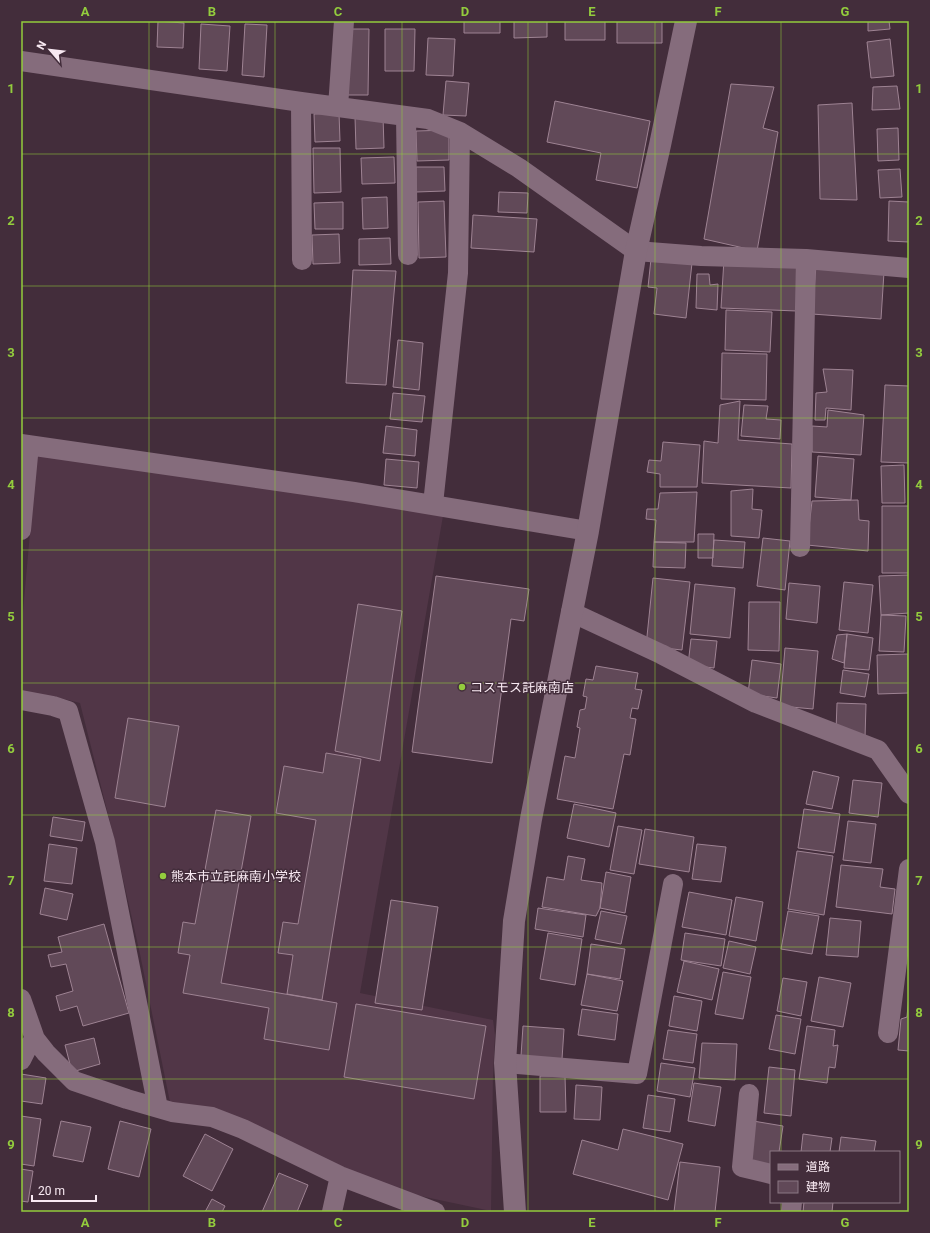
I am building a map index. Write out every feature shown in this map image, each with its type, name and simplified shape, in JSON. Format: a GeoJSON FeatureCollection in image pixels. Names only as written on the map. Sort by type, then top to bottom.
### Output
{"type":"FeatureCollection","features":[{"type":"Feature","properties":{"kind":"street"},"geometry":{"type":"LineString","coordinates":[[338,107],[344,21]]}},
{"type":"Feature","properties":{"kind":"street"},"geometry":{"type":"LineString","coordinates":[[515,1212],[505,1063],[514,921],[531,819],[588,531],[636,251],[686,21]]}},
{"type":"Feature","properties":{"kind":"street"},"geometry":{"type":"LineString","coordinates":[[21,61],[428,119],[460,132],[519,168],[636,251],[701,256],[806,259],[909,268]]}},
{"type":"Feature","properties":{"kind":"street"},"geometry":{"type":"LineString","coordinates":[[301,102],[302,260]]}},
{"type":"Feature","properties":{"kind":"street"},"geometry":{"type":"LineString","coordinates":[[406,116],[408,255]]}},
{"type":"Feature","properties":{"kind":"street"},"geometry":{"type":"LineString","coordinates":[[433,504],[458,273],[460,132]]}},
{"type":"Feature","properties":{"kind":"street"},"geometry":{"type":"LineString","coordinates":[[800,547],[806,259]]}},
{"type":"Feature","properties":{"kind":"street"},"geometry":{"type":"LineString","coordinates":[[21,530],[25,444],[433,504],[588,531]]}},
{"type":"Feature","properties":{"kind":"street"},"geometry":{"type":"LineString","coordinates":[[571,612],[660,654],[756,703],[878,750],[909,794]]}},
{"type":"Feature","properties":{"kind":"street"},"geometry":{"type":"LineString","coordinates":[[21,700],[53,706],[68,711],[105,842],[158,1108]]}},
{"type":"Feature","properties":{"kind":"street"},"geometry":{"type":"LineString","coordinates":[[888,1033],[909,869]]}},
{"type":"Feature","properties":{"kind":"street"},"geometry":{"type":"LineString","coordinates":[[505,1063],[637,1074],[673,884]]}},
{"type":"Feature","properties":{"kind":"street"},"geometry":{"type":"LineString","coordinates":[[21,999],[36,1039],[46,1053],[74,1081],[172,1112],[212,1116],[243,1129],[340,1176],[435,1212]]}},
{"type":"Feature","properties":{"kind":"street"},"geometry":{"type":"LineString","coordinates":[[21,1060],[26,1050],[36,1039]]}},
{"type":"Feature","properties":{"kind":"street"},"geometry":{"type":"LineString","coordinates":[[749,1094],[742,1167],[770,1174]]}},
{"type":"Feature","properties":{"kind":"street"},"geometry":{"type":"LineString","coordinates":[[332,1212],[340,1176]]}},
{"type":"Feature","properties":{"kind":"shaded area","name":"熊本市立託麻南小学校"},"geometry":{"type":"Polygon","coordinates":[[[37,454],[128,465],[443,516],[360,993],[493,1020],[495,1035],[491,1211],[359,1183],[172,1112],[140,954],[112,830],[80,703],[52,696],[27,697],[21,689],[21,634],[37,454]],[[128,718],[115,798],[165,807],[179,726],[128,718]],[[327,753],[298,924],[283,922],[278,953],[293,955],[287,994],[321,1000],[361,759],[327,753]],[[216,810],[195,924],[183,922],[178,953],[190,955],[183,993],[269,1008],[264,1039],[329,1050],[337,1003],[221,983],[251,816],[216,810]],[[356,1004],[344,1077],[474,1099],[486,1026],[356,1004]]]}},
{"type":"Feature","properties":{"kind":"building"},"geometry":{"type":"Polygon","coordinates":[[[158,21],[184,23],[183,48],[157,47],[158,21]]]}},
{"type":"Feature","properties":{"kind":"building"},"geometry":{"type":"Polygon","coordinates":[[[464,21],[500,21],[500,33],[464,33],[464,21]]]}},
{"type":"Feature","properties":{"kind":"building"},"geometry":{"type":"Polygon","coordinates":[[[514,21],[547,21],[547,37],[514,38],[514,21]]]}},
{"type":"Feature","properties":{"kind":"building"},"geometry":{"type":"Polygon","coordinates":[[[565,21],[605,21],[605,40],[565,40],[565,21]]]}},
{"type":"Feature","properties":{"kind":"building"},"geometry":{"type":"Polygon","coordinates":[[[617,21],[662,21],[662,43],[617,43],[617,21]]]}},
{"type":"Feature","properties":{"kind":"building"},"geometry":{"type":"Polygon","coordinates":[[[868,21],[889,21],[890,29],[868,31],[868,21]]]}},
{"type":"Feature","properties":{"kind":"building"},"geometry":{"type":"Polygon","coordinates":[[[201,24],[230,26],[227,71],[199,69],[201,24]]]}},
{"type":"Feature","properties":{"kind":"building"},"geometry":{"type":"Polygon","coordinates":[[[245,24],[267,25],[264,77],[242,75],[245,24]]]}},
{"type":"Feature","properties":{"kind":"building"},"geometry":{"type":"Polygon","coordinates":[[[347,29],[369,29],[368,95],[346,95],[347,29]]]}},
{"type":"Feature","properties":{"kind":"building"},"geometry":{"type":"Polygon","coordinates":[[[385,29],[415,29],[414,71],[385,71],[385,29]]]}},
{"type":"Feature","properties":{"kind":"building"},"geometry":{"type":"Polygon","coordinates":[[[428,38],[455,39],[453,76],[426,75],[428,38]]]}},
{"type":"Feature","properties":{"kind":"building"},"geometry":{"type":"Polygon","coordinates":[[[890,39],[894,76],[871,78],[867,42],[890,39]]]}},
{"type":"Feature","properties":{"kind":"building"},"geometry":{"type":"Polygon","coordinates":[[[446,81],[469,83],[466,116],[443,115],[446,81]]]}},
{"type":"Feature","properties":{"kind":"building"},"geometry":{"type":"Polygon","coordinates":[[[731,84],[774,87],[763,128],[778,132],[757,251],[704,239],[731,84]]]}},
{"type":"Feature","properties":{"kind":"building"},"geometry":{"type":"Polygon","coordinates":[[[897,86],[900,109],[872,110],[873,87],[897,86]]]}},
{"type":"Feature","properties":{"kind":"building"},"geometry":{"type":"Polygon","coordinates":[[[555,101],[650,121],[637,188],[596,180],[601,153],[547,142],[555,101]]]}},
{"type":"Feature","properties":{"kind":"building"},"geometry":{"type":"Polygon","coordinates":[[[852,103],[857,200],[820,199],[818,105],[852,103]]]}},
{"type":"Feature","properties":{"kind":"building"},"geometry":{"type":"Polygon","coordinates":[[[339,113],[340,141],[315,142],[314,114],[339,113]]]}},
{"type":"Feature","properties":{"kind":"building"},"geometry":{"type":"Polygon","coordinates":[[[383,116],[384,148],[356,149],[355,117],[383,116]]]}},
{"type":"Feature","properties":{"kind":"building"},"geometry":{"type":"Polygon","coordinates":[[[898,128],[899,160],[878,161],[877,129],[898,128]]]}},
{"type":"Feature","properties":{"kind":"building"},"geometry":{"type":"Polygon","coordinates":[[[449,130],[449,160],[417,161],[416,131],[449,130]]]}},
{"type":"Feature","properties":{"kind":"building"},"geometry":{"type":"Polygon","coordinates":[[[313,148],[340,148],[341,192],[314,193],[313,148]]]}},
{"type":"Feature","properties":{"kind":"building"},"geometry":{"type":"Polygon","coordinates":[[[394,157],[395,183],[362,184],[361,158],[394,157]]]}},
{"type":"Feature","properties":{"kind":"building"},"geometry":{"type":"Polygon","coordinates":[[[416,167],[444,167],[445,191],[416,192],[416,167]]]}},
{"type":"Feature","properties":{"kind":"building"},"geometry":{"type":"Polygon","coordinates":[[[900,169],[902,197],[880,198],[878,170],[900,169]]]}},
{"type":"Feature","properties":{"kind":"building"},"geometry":{"type":"Polygon","coordinates":[[[499,192],[528,193],[527,213],[498,212],[499,192]]]}},
{"type":"Feature","properties":{"kind":"building"},"geometry":{"type":"Polygon","coordinates":[[[387,197],[388,228],[363,229],[362,198],[387,197]]]}},
{"type":"Feature","properties":{"kind":"building"},"geometry":{"type":"Polygon","coordinates":[[[444,201],[446,257],[419,258],[418,202],[444,201]]]}},
{"type":"Feature","properties":{"kind":"building"},"geometry":{"type":"Polygon","coordinates":[[[889,201],[909,202],[909,242],[888,241],[889,201]]]}},
{"type":"Feature","properties":{"kind":"building"},"geometry":{"type":"Polygon","coordinates":[[[343,202],[343,229],[315,229],[314,203],[343,202]]]}},
{"type":"Feature","properties":{"kind":"building"},"geometry":{"type":"Polygon","coordinates":[[[473,215],[537,219],[534,252],[471,248],[473,215]]]}},
{"type":"Feature","properties":{"kind":"building"},"geometry":{"type":"Polygon","coordinates":[[[339,234],[340,263],[313,264],[312,235],[339,234]]]}},
{"type":"Feature","properties":{"kind":"building"},"geometry":{"type":"Polygon","coordinates":[[[390,238],[391,264],[359,265],[359,239],[390,238]]]}},
{"type":"Feature","properties":{"kind":"building"},"geometry":{"type":"Polygon","coordinates":[[[651,259],[692,263],[686,318],[654,314],[657,288],[648,287],[651,259]]]}},
{"type":"Feature","properties":{"kind":"building"},"geometry":{"type":"Polygon","coordinates":[[[724,259],[800,263],[797,311],[721,308],[724,259]]]}},
{"type":"Feature","properties":{"kind":"building"},"geometry":{"type":"Polygon","coordinates":[[[816,266],[884,272],[881,319],[812,314],[816,266]]]}},
{"type":"Feature","properties":{"kind":"building"},"geometry":{"type":"Polygon","coordinates":[[[353,270],[396,271],[386,385],[346,383],[353,270]]]}},
{"type":"Feature","properties":{"kind":"building"},"geometry":{"type":"Polygon","coordinates":[[[697,274],[709,274],[710,285],[718,284],[717,310],[696,308],[697,274]]]}},
{"type":"Feature","properties":{"kind":"building"},"geometry":{"type":"Polygon","coordinates":[[[726,310],[772,312],[770,352],[725,350],[726,310]]]}},
{"type":"Feature","properties":{"kind":"building"},"geometry":{"type":"Polygon","coordinates":[[[398,340],[423,343],[419,390],[393,387],[398,340]]]}},
{"type":"Feature","properties":{"kind":"building"},"geometry":{"type":"Polygon","coordinates":[[[722,353],[767,354],[766,400],[721,399],[722,353]]]}},
{"type":"Feature","properties":{"kind":"building"},"geometry":{"type":"Polygon","coordinates":[[[823,369],[853,370],[851,410],[826,408],[825,420],[815,420],[816,393],[827,392],[823,369]]]}},
{"type":"Feature","properties":{"kind":"building"},"geometry":{"type":"Polygon","coordinates":[[[885,385],[909,386],[909,463],[881,462],[885,385]]]}},
{"type":"Feature","properties":{"kind":"building"},"geometry":{"type":"Polygon","coordinates":[[[393,393],[425,396],[422,422],[390,419],[393,393]]]}},
{"type":"Feature","properties":{"kind":"building"},"geometry":{"type":"Polygon","coordinates":[[[740,401],[738,440],[792,444],[791,488],[702,483],[704,441],[718,443],[720,405],[740,401]]]}},
{"type":"Feature","properties":{"kind":"building"},"geometry":{"type":"Polygon","coordinates":[[[744,405],[768,406],[766,419],[781,420],[780,439],[741,436],[744,405]]]}},
{"type":"Feature","properties":{"kind":"building"},"geometry":{"type":"Polygon","coordinates":[[[828,410],[864,415],[861,455],[812,452],[812,426],[827,427],[828,410]]]}},
{"type":"Feature","properties":{"kind":"building"},"geometry":{"type":"Polygon","coordinates":[[[386,426],[417,430],[415,456],[383,453],[386,426]]]}},
{"type":"Feature","properties":{"kind":"building"},"geometry":{"type":"Polygon","coordinates":[[[663,442],[700,445],[697,487],[660,487],[660,474],[647,472],[649,460],[661,461],[663,442]]]}},
{"type":"Feature","properties":{"kind":"building"},"geometry":{"type":"Polygon","coordinates":[[[818,456],[854,459],[851,500],[815,497],[818,456]]]}},
{"type":"Feature","properties":{"kind":"building"},"geometry":{"type":"Polygon","coordinates":[[[386,459],[419,462],[417,488],[384,485],[386,459]]]}},
{"type":"Feature","properties":{"kind":"building"},"geometry":{"type":"Polygon","coordinates":[[[904,465],[905,503],[882,503],[881,466],[904,465]]]}},
{"type":"Feature","properties":{"kind":"building"},"geometry":{"type":"Polygon","coordinates":[[[753,489],[752,509],[762,510],[759,538],[731,536],[731,491],[753,489]]]}},
{"type":"Feature","properties":{"kind":"building"},"geometry":{"type":"Polygon","coordinates":[[[697,492],[694,542],[654,542],[656,520],[646,519],[647,509],[658,509],[660,493],[697,492]]]}},
{"type":"Feature","properties":{"kind":"building"},"geometry":{"type":"Polygon","coordinates":[[[858,500],[859,520],[869,521],[868,551],[807,545],[812,501],[858,500]]]}},
{"type":"Feature","properties":{"kind":"building"},"geometry":{"type":"Polygon","coordinates":[[[882,506],[909,506],[909,573],[882,573],[882,506]]]}},
{"type":"Feature","properties":{"kind":"building"},"geometry":{"type":"Polygon","coordinates":[[[698,534],[714,534],[713,558],[698,558],[698,534]]]}},
{"type":"Feature","properties":{"kind":"building"},"geometry":{"type":"Polygon","coordinates":[[[763,538],[790,541],[785,590],[757,586],[763,538]]]}},
{"type":"Feature","properties":{"kind":"building"},"geometry":{"type":"Polygon","coordinates":[[[714,540],[745,542],[743,568],[712,566],[714,540]]]}},
{"type":"Feature","properties":{"kind":"building"},"geometry":{"type":"Polygon","coordinates":[[[654,542],[686,543],[685,568],[653,567],[654,542]]]}},
{"type":"Feature","properties":{"kind":"building"},"geometry":{"type":"Polygon","coordinates":[[[909,575],[909,613],[881,615],[879,576],[909,575]]]}},
{"type":"Feature","properties":{"kind":"building","name":"コスモス託麻南店"},"geometry":{"type":"Polygon","coordinates":[[[436,576],[529,589],[524,621],[511,619],[492,763],[412,752],[436,576]]]}},
{"type":"Feature","properties":{"kind":"building"},"geometry":{"type":"Polygon","coordinates":[[[653,578],[690,582],[682,650],[646,646],[653,578]]]}},
{"type":"Feature","properties":{"kind":"building"},"geometry":{"type":"Polygon","coordinates":[[[844,582],[873,585],[868,633],[839,630],[844,582]]]}},
{"type":"Feature","properties":{"kind":"building"},"geometry":{"type":"Polygon","coordinates":[[[789,583],[820,586],[817,623],[786,619],[789,583]]]}},
{"type":"Feature","properties":{"kind":"building"},"geometry":{"type":"Polygon","coordinates":[[[695,584],[735,588],[730,638],[690,634],[695,584]]]}},
{"type":"Feature","properties":{"kind":"building"},"geometry":{"type":"Polygon","coordinates":[[[749,602],[780,602],[779,651],[748,650],[749,602]]]}},
{"type":"Feature","properties":{"kind":"building"},"geometry":{"type":"Polygon","coordinates":[[[358,604],[402,611],[380,761],[335,751],[358,604]]]}},
{"type":"Feature","properties":{"kind":"building"},"geometry":{"type":"Polygon","coordinates":[[[881,615],[906,616],[904,652],[879,651],[881,615]]]}},
{"type":"Feature","properties":{"kind":"building"},"geometry":{"type":"Polygon","coordinates":[[[847,634],[873,638],[869,670],[844,668],[847,634]]]}},
{"type":"Feature","properties":{"kind":"building"},"geometry":{"type":"Polygon","coordinates":[[[847,634],[844,663],[832,659],[837,635],[847,634]]]}},
{"type":"Feature","properties":{"kind":"building"},"geometry":{"type":"Polygon","coordinates":[[[691,639],[717,641],[714,668],[688,665],[691,639]]]}},
{"type":"Feature","properties":{"kind":"building"},"geometry":{"type":"Polygon","coordinates":[[[785,648],[818,651],[813,709],[780,706],[785,648]]]}},
{"type":"Feature","properties":{"kind":"building"},"geometry":{"type":"Polygon","coordinates":[[[908,654],[909,693],[878,694],[877,655],[908,654]]]}},
{"type":"Feature","properties":{"kind":"building"},"geometry":{"type":"Polygon","coordinates":[[[752,660],[781,664],[777,698],[748,694],[752,660]]]}},
{"type":"Feature","properties":{"kind":"building"},"geometry":{"type":"Polygon","coordinates":[[[596,666],[638,673],[635,689],[642,690],[638,709],[632,708],[630,718],[636,719],[630,755],[624,754],[613,809],[557,799],[565,756],[575,758],[580,728],[577,727],[580,710],[585,709],[587,697],[583,696],[586,679],[593,680],[596,666]]]}},
{"type":"Feature","properties":{"kind":"building"},"geometry":{"type":"Polygon","coordinates":[[[843,670],[869,674],[865,697],[840,693],[843,670]]]}},
{"type":"Feature","properties":{"kind":"building"},"geometry":{"type":"Polygon","coordinates":[[[837,703],[866,704],[865,738],[836,731],[837,703]]]}},
{"type":"Feature","properties":{"kind":"building"},"geometry":{"type":"Polygon","coordinates":[[[128,718],[179,726],[165,807],[115,798],[128,718]]]}},
{"type":"Feature","properties":{"kind":"building"},"geometry":{"type":"Polygon","coordinates":[[[326,753],[361,759],[322,1000],[287,994],[293,955],[278,953],[283,922],[298,924],[316,820],[276,813],[284,766],[323,773],[326,753]]]}},
{"type":"Feature","properties":{"kind":"building"},"geometry":{"type":"Polygon","coordinates":[[[813,771],[839,777],[832,809],[806,804],[813,771]]]}},
{"type":"Feature","properties":{"kind":"building"},"geometry":{"type":"Polygon","coordinates":[[[853,780],[882,783],[878,817],[849,813],[853,780]]]}},
{"type":"Feature","properties":{"kind":"building"},"geometry":{"type":"Polygon","coordinates":[[[574,804],[616,813],[609,847],[567,838],[574,804]]]}},
{"type":"Feature","properties":{"kind":"building"},"geometry":{"type":"Polygon","coordinates":[[[804,809],[840,814],[834,853],[798,848],[804,809]]]}},
{"type":"Feature","properties":{"kind":"building"},"geometry":{"type":"Polygon","coordinates":[[[216,810],[251,816],[221,983],[337,1003],[329,1050],[264,1039],[269,1008],[183,993],[190,955],[178,953],[183,922],[195,924],[216,810]]]}},
{"type":"Feature","properties":{"kind":"building"},"geometry":{"type":"Polygon","coordinates":[[[53,817],[85,822],[82,841],[50,836],[53,817]]]}},
{"type":"Feature","properties":{"kind":"building"},"geometry":{"type":"Polygon","coordinates":[[[848,821],[876,824],[871,863],[843,860],[848,821]]]}},
{"type":"Feature","properties":{"kind":"building"},"geometry":{"type":"Polygon","coordinates":[[[618,826],[642,830],[634,874],[610,870],[618,826]]]}},
{"type":"Feature","properties":{"kind":"building"},"geometry":{"type":"Polygon","coordinates":[[[645,829],[694,837],[689,872],[639,864],[645,829]]]}},
{"type":"Feature","properties":{"kind":"building"},"geometry":{"type":"Polygon","coordinates":[[[49,844],[77,848],[72,884],[44,881],[49,844]]]}},
{"type":"Feature","properties":{"kind":"building"},"geometry":{"type":"Polygon","coordinates":[[[697,844],[726,847],[721,882],[692,879],[697,844]]]}},
{"type":"Feature","properties":{"kind":"building"},"geometry":{"type":"Polygon","coordinates":[[[797,851],[833,856],[824,915],[788,909],[797,851]]]}},
{"type":"Feature","properties":{"kind":"building"},"geometry":{"type":"Polygon","coordinates":[[[568,856],[585,859],[581,880],[602,883],[600,908],[596,916],[542,907],[547,877],[564,880],[568,856]]]}},
{"type":"Feature","properties":{"kind":"building"},"geometry":{"type":"Polygon","coordinates":[[[841,865],[883,869],[880,887],[895,889],[892,914],[836,907],[841,865]]]}},
{"type":"Feature","properties":{"kind":"building"},"geometry":{"type":"Polygon","coordinates":[[[606,872],[631,877],[625,913],[600,908],[606,872]]]}},
{"type":"Feature","properties":{"kind":"building"},"geometry":{"type":"Polygon","coordinates":[[[45,888],[73,894],[67,920],[40,914],[45,888]]]}},
{"type":"Feature","properties":{"kind":"building"},"geometry":{"type":"Polygon","coordinates":[[[689,892],[732,900],[726,935],[682,927],[689,892]]]}},
{"type":"Feature","properties":{"kind":"building"},"geometry":{"type":"Polygon","coordinates":[[[736,897],[763,902],[756,941],[729,936],[736,897]]]}},
{"type":"Feature","properties":{"kind":"building"},"geometry":{"type":"Polygon","coordinates":[[[391,900],[438,907],[422,1010],[375,1003],[391,900]]]}},
{"type":"Feature","properties":{"kind":"building"},"geometry":{"type":"Polygon","coordinates":[[[538,908],[586,915],[583,937],[535,929],[538,908]]]}},
{"type":"Feature","properties":{"kind":"building"},"geometry":{"type":"Polygon","coordinates":[[[601,911],[627,916],[621,944],[595,939],[601,911]]]}},
{"type":"Feature","properties":{"kind":"building"},"geometry":{"type":"Polygon","coordinates":[[[788,911],[819,916],[812,954],[781,949],[788,911]]]}},
{"type":"Feature","properties":{"kind":"building"},"geometry":{"type":"Polygon","coordinates":[[[830,918],[861,921],[858,957],[826,955],[830,918]]]}},
{"type":"Feature","properties":{"kind":"building"},"geometry":{"type":"Polygon","coordinates":[[[104,924],[129,1013],[83,1026],[77,1006],[60,1011],[56,996],[73,991],[66,964],[51,967],[48,955],[62,952],[58,937],[104,924]]]}},
{"type":"Feature","properties":{"kind":"building"},"geometry":{"type":"Polygon","coordinates":[[[548,933],[582,939],[575,985],[540,979],[548,933]]]}},
{"type":"Feature","properties":{"kind":"building"},"geometry":{"type":"Polygon","coordinates":[[[685,933],[725,939],[721,966],[681,960],[685,933]]]}},
{"type":"Feature","properties":{"kind":"building"},"geometry":{"type":"Polygon","coordinates":[[[729,941],[756,947],[750,974],[723,968],[729,941]]]}},
{"type":"Feature","properties":{"kind":"building"},"geometry":{"type":"Polygon","coordinates":[[[591,944],[625,949],[620,979],[587,974],[591,944]]]}},
{"type":"Feature","properties":{"kind":"building"},"geometry":{"type":"Polygon","coordinates":[[[684,961],[719,969],[712,1000],[677,992],[684,961]]]}},
{"type":"Feature","properties":{"kind":"building"},"geometry":{"type":"Polygon","coordinates":[[[723,972],[751,977],[743,1019],[715,1014],[723,972]]]}},
{"type":"Feature","properties":{"kind":"building"},"geometry":{"type":"Polygon","coordinates":[[[587,974],[623,981],[617,1011],[581,1005],[587,974]]]}},
{"type":"Feature","properties":{"kind":"building"},"geometry":{"type":"Polygon","coordinates":[[[819,977],[851,983],[843,1027],[811,1021],[819,977]]]}},
{"type":"Feature","properties":{"kind":"building"},"geometry":{"type":"Polygon","coordinates":[[[783,978],[807,982],[801,1016],[777,1011],[783,978]]]}},
{"type":"Feature","properties":{"kind":"building"},"geometry":{"type":"Polygon","coordinates":[[[909,993],[909,1051],[898,1050],[901,1019],[907,1017],[909,993]]]}},
{"type":"Feature","properties":{"kind":"building"},"geometry":{"type":"Polygon","coordinates":[[[674,996],[702,1001],[697,1031],[669,1026],[674,996]]]}},
{"type":"Feature","properties":{"kind":"building"},"geometry":{"type":"Polygon","coordinates":[[[356,1004],[486,1026],[474,1099],[344,1077],[356,1004]]]}},
{"type":"Feature","properties":{"kind":"building"},"geometry":{"type":"Polygon","coordinates":[[[582,1009],[618,1014],[615,1040],[578,1035],[582,1009]]]}},
{"type":"Feature","properties":{"kind":"building"},"geometry":{"type":"Polygon","coordinates":[[[776,1015],[801,1019],[795,1054],[769,1049],[776,1015]]]}},
{"type":"Feature","properties":{"kind":"building"},"geometry":{"type":"Polygon","coordinates":[[[523,1026],[564,1029],[562,1059],[521,1056],[523,1026]]]}},
{"type":"Feature","properties":{"kind":"building"},"geometry":{"type":"Polygon","coordinates":[[[807,1026],[835,1030],[833,1046],[838,1045],[835,1068],[829,1067],[827,1083],[799,1079],[807,1026]]]}},
{"type":"Feature","properties":{"kind":"building"},"geometry":{"type":"Polygon","coordinates":[[[668,1030],[697,1034],[693,1063],[663,1059],[668,1030]]]}},
{"type":"Feature","properties":{"kind":"building"},"geometry":{"type":"Polygon","coordinates":[[[94,1038],[100,1064],[72,1072],[65,1045],[94,1038]]]}},
{"type":"Feature","properties":{"kind":"building"},"geometry":{"type":"Polygon","coordinates":[[[702,1043],[737,1044],[735,1080],[699,1078],[702,1043]]]}},
{"type":"Feature","properties":{"kind":"building"},"geometry":{"type":"Polygon","coordinates":[[[661,1063],[695,1068],[690,1097],[657,1091],[661,1063]]]}},
{"type":"Feature","properties":{"kind":"building"},"geometry":{"type":"Polygon","coordinates":[[[769,1067],[795,1070],[791,1116],[764,1113],[769,1067]]]}},
{"type":"Feature","properties":{"kind":"building"},"geometry":{"type":"Polygon","coordinates":[[[21,1074],[46,1078],[42,1104],[21,1101],[21,1074]]]}},
{"type":"Feature","properties":{"kind":"building"},"geometry":{"type":"Polygon","coordinates":[[[540,1076],[565,1076],[566,1112],[540,1112],[540,1076]]]}},
{"type":"Feature","properties":{"kind":"building"},"geometry":{"type":"Polygon","coordinates":[[[694,1083],[721,1087],[715,1126],[688,1121],[694,1083]]]}},
{"type":"Feature","properties":{"kind":"building"},"geometry":{"type":"Polygon","coordinates":[[[576,1085],[602,1087],[600,1120],[574,1119],[576,1085]]]}},
{"type":"Feature","properties":{"kind":"building"},"geometry":{"type":"Polygon","coordinates":[[[648,1095],[675,1099],[670,1132],[643,1128],[648,1095]]]}},
{"type":"Feature","properties":{"kind":"building"},"geometry":{"type":"Polygon","coordinates":[[[21,1116],[41,1119],[34,1166],[21,1164],[21,1116]]]}},
{"type":"Feature","properties":{"kind":"building"},"geometry":{"type":"Polygon","coordinates":[[[61,1121],[91,1127],[83,1162],[53,1156],[61,1121]]]}},
{"type":"Feature","properties":{"kind":"building"},"geometry":{"type":"Polygon","coordinates":[[[120,1121],[151,1129],[139,1177],[108,1169],[120,1121]]]}},
{"type":"Feature","properties":{"kind":"building"},"geometry":{"type":"Polygon","coordinates":[[[753,1121],[783,1126],[779,1151],[770,1151],[770,1167],[747,1163],[753,1121]]]}},
{"type":"Feature","properties":{"kind":"building"},"geometry":{"type":"Polygon","coordinates":[[[623,1129],[683,1144],[668,1200],[573,1174],[582,1140],[618,1150],[623,1129]]]}},
{"type":"Feature","properties":{"kind":"building"},"geometry":{"type":"Polygon","coordinates":[[[205,1134],[233,1149],[212,1191],[183,1176],[205,1134]]]}},
{"type":"Feature","properties":{"kind":"building"},"geometry":{"type":"Polygon","coordinates":[[[803,1134],[832,1138],[830,1151],[801,1151],[803,1134]]]}},
{"type":"Feature","properties":{"kind":"building"},"geometry":{"type":"Polygon","coordinates":[[[841,1137],[876,1141],[874,1151],[839,1151],[841,1137]]]}},
{"type":"Feature","properties":{"kind":"building"},"geometry":{"type":"Polygon","coordinates":[[[680,1162],[720,1167],[715,1212],[674,1212],[680,1162]]]}},
{"type":"Feature","properties":{"kind":"building"},"geometry":{"type":"Polygon","coordinates":[[[21,1169],[33,1171],[28,1202],[21,1201],[21,1169]]]}},
{"type":"Feature","properties":{"kind":"building"},"geometry":{"type":"Polygon","coordinates":[[[279,1173],[308,1185],[297,1212],[262,1212],[279,1173]]]}},
{"type":"Feature","properties":{"kind":"building"},"geometry":{"type":"Polygon","coordinates":[[[212,1199],[225,1206],[222,1212],[205,1212],[212,1199]]]}},
{"type":"Feature","properties":{"kind":"building"},"geometry":{"type":"Polygon","coordinates":[[[804,1203],[833,1203],[832,1212],[803,1212],[804,1203]]]}},
{"type":"Feature","properties":{"kind":"place","name":"コスモス託麻南店"},"geometry":{"type":"Point","coordinates":[462,687]}},
{"type":"Feature","properties":{"kind":"place","name":"熊本市立託麻南小学校"},"geometry":{"type":"Point","coordinates":[163,876]}}]}
